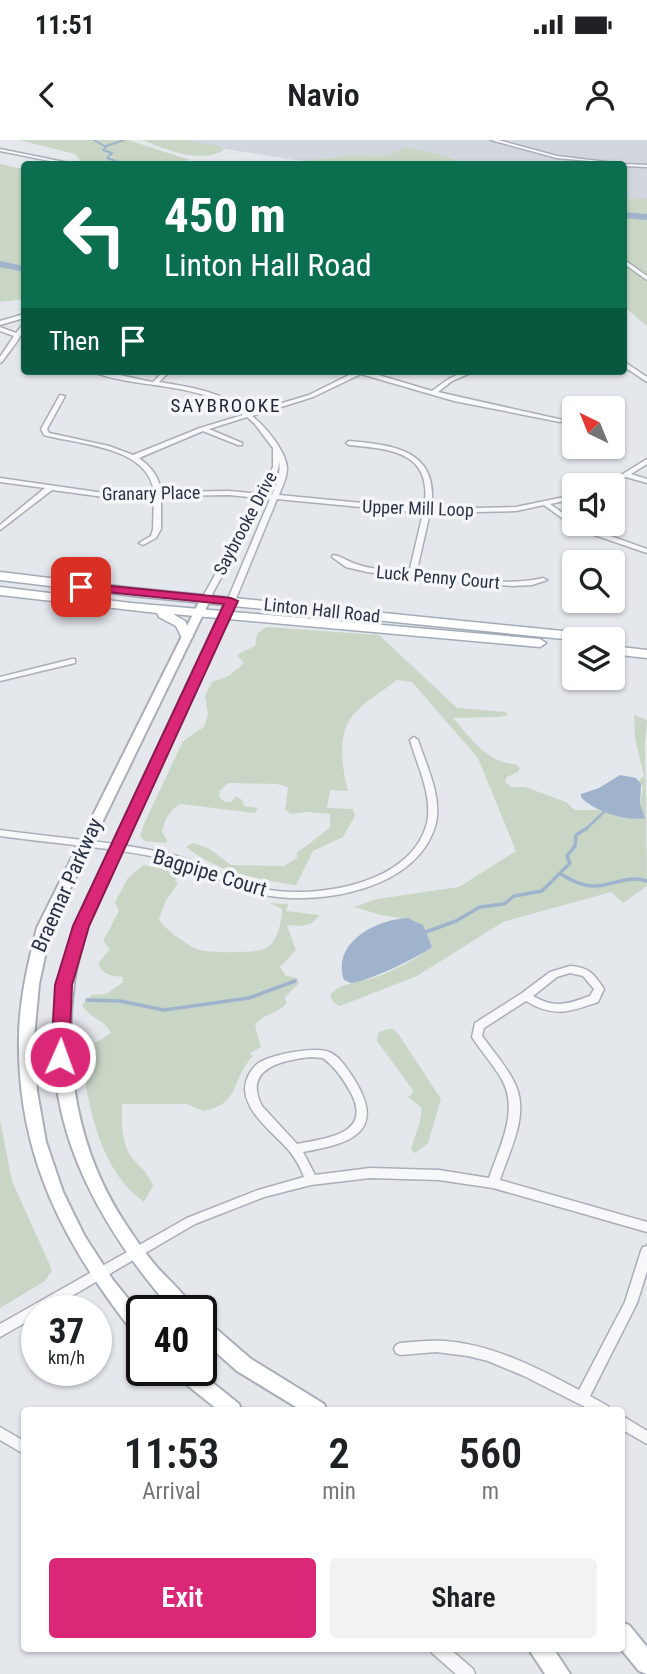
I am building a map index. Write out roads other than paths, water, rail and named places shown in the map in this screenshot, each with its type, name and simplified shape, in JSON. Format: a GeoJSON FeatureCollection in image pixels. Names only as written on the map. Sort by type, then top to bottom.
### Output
{"type":"FeatureCollection","features":[{"type":"Feature","properties":{"kind":"main road","name":"Linton Hall Road"},"geometry":{"type":"LineString","coordinates":[[0,576],[205,600],[562,635]]}},
{"type":"Feature","properties":{"kind":"main road","name":"Linton Hall Road"},"geometry":{"type":"LineString","coordinates":[[0,591],[198,614],[562,645]]}},
{"type":"Feature","properties":{"kind":"main road"},"geometry":{"type":"LineString","coordinates":[[148,609],[176,620],[187,637]]}},
{"type":"Feature","properties":{"kind":"main road"},"geometry":{"type":"LineString","coordinates":[[625,641],[647,644]]}},
{"type":"Feature","properties":{"kind":"main road"},"geometry":{"type":"LineString","coordinates":[[625,651],[647,654]]}},
{"type":"Feature","properties":{"kind":"street"},"geometry":{"type":"LineString","coordinates":[[493,140],[557,157],[590,161]]}},
{"type":"Feature","properties":{"kind":"street"},"geometry":{"type":"LineString","coordinates":[[0,150],[54,161]]}},
{"type":"Feature","properties":{"kind":"street"},"geometry":{"type":"LineString","coordinates":[[627,165],[647,166]]}},
{"type":"Feature","properties":{"kind":"street"},"geometry":{"type":"LineString","coordinates":[[627,264],[647,278]]}},
{"type":"Feature","properties":{"kind":"street"},"geometry":{"type":"LineString","coordinates":[[0,323],[21,317]]}},
{"type":"Feature","properties":{"kind":"street"},"geometry":{"type":"LineString","coordinates":[[0,329],[18,335]]}},
{"type":"Feature","properties":{"kind":"street"},"geometry":{"type":"LineString","coordinates":[[0,361],[21,330]]}},
{"type":"Feature","properties":{"kind":"street"},"geometry":{"type":"LineString","coordinates":[[627,366],[647,380]]}},
{"type":"Feature","properties":{"kind":"street","name":"Saybrooke Drive"},"geometry":{"type":"LineString","coordinates":[[117,375],[218,396],[250,415],[264,429],[282,455],[285,468],[276,498],[231,601]]}},
{"type":"Feature","properties":{"kind":"street"},"geometry":{"type":"LineString","coordinates":[[156,382],[163,375]]}},
{"type":"Feature","properties":{"kind":"street"},"geometry":{"type":"LineString","coordinates":[[132,458],[202,429],[319,393],[355,375]]}},
{"type":"Feature","properties":{"kind":"street"},"geometry":{"type":"LineString","coordinates":[[371,375],[433,393],[560,420]]}},
{"type":"Feature","properties":{"kind":"street"},"geometry":{"type":"LineString","coordinates":[[433,393],[450,380],[462,375]]}},
{"type":"Feature","properties":{"kind":"street"},"geometry":{"type":"LineString","coordinates":[[62,396],[44,432],[94,443],[132,458],[151,472],[156,484],[157,533],[144,543]]}},
{"type":"Feature","properties":{"kind":"street"},"geometry":{"type":"LineString","coordinates":[[202,429],[240,444]]}},
{"type":"Feature","properties":{"kind":"street"},"geometry":{"type":"LineString","coordinates":[[349,443],[382,446],[404,453],[419,463],[430,480],[428,511],[412,575]]}},
{"type":"Feature","properties":{"kind":"street","name":"Saybrooke Drive"},"geometry":{"type":"LineString","coordinates":[[205,600],[276,467],[274,445]]}},
{"type":"Feature","properties":{"kind":"street"},"geometry":{"type":"LineString","coordinates":[[625,476],[647,461]]}},
{"type":"Feature","properties":{"kind":"street"},"geometry":{"type":"LineString","coordinates":[[628,475],[647,481]]}},
{"type":"Feature","properties":{"kind":"street","name":"Granary Place"},"geometry":{"type":"LineString","coordinates":[[0,480],[104,495],[208,493],[261,497]]}},
{"type":"Feature","properties":{"kind":"street"},"geometry":{"type":"LineString","coordinates":[[0,528],[51,486]]}},
{"type":"Feature","properties":{"kind":"street","name":"Upper Mill Loop"},"geometry":{"type":"LineString","coordinates":[[261,497],[428,511],[490,511],[562,500]]}},
{"type":"Feature","properties":{"kind":"street"},"geometry":{"type":"LineString","coordinates":[[546,504],[579,527],[647,551]]}},
{"type":"Feature","properties":{"kind":"street","name":"Luck Penny Court"},"geometry":{"type":"LineString","coordinates":[[336,557],[349,565],[367,570],[534,584],[542,580]]}},
{"type":"Feature","properties":{"kind":"street","name":"Braemar Parkway"},"geometry":{"type":"LineString","coordinates":[[126,1311],[96,1275],[59,1211],[39,1162],[30,1128],[22,1070],[23,1009],[36,950],[84,845],[205,600]]}},
{"type":"Feature","properties":{"kind":"street","name":"Braemar Parkway"},"geometry":{"type":"LineString","coordinates":[[171,1295],[135,1253],[93,1181],[77,1141],[67,1105],[60,1057],[64,985],[81,926],[231,601]]}},
{"type":"Feature","properties":{"kind":"street"},"geometry":{"type":"LineString","coordinates":[[0,679],[72,661]]}},
{"type":"Feature","properties":{"kind":"street","name":"Bagpipe Court"},"geometry":{"type":"LineString","coordinates":[[0,833],[181,860],[265,892],[307,895],[361,886],[386,876],[411,858],[426,837],[431,824],[430,798],[414,740]]}},
{"type":"Feature","properties":{"kind":"street"},"geometry":{"type":"LineString","coordinates":[[493,1183],[514,1116],[515,1104],[509,1082],[477,1037],[477,1031],[484,1022],[526,996],[556,972],[567,969],[581,970],[587,973],[599,989],[594,999],[562,1010],[547,1009],[526,996]]}},
{"type":"Feature","properties":{"kind":"street"},"geometry":{"type":"LineString","coordinates":[[295,1149],[347,1136],[358,1126],[361,1118],[360,1099],[336,1063],[325,1055],[309,1053],[262,1066],[251,1086],[251,1100],[255,1107],[295,1149],[311,1180]]}},
{"type":"Feature","properties":{"kind":"street"},"geometry":{"type":"LineString","coordinates":[[0,1331],[191,1222],[226,1206],[311,1180],[404,1172],[493,1183],[647,1227]]}},
{"type":"Feature","properties":{"kind":"street"},"geometry":{"type":"LineString","coordinates":[[582,1398],[631,1303],[647,1251]]}},
{"type":"Feature","properties":{"kind":"street"},"geometry":{"type":"LineString","coordinates":[[217,1341],[244,1365],[312,1407]]}},
{"type":"Feature","properties":{"kind":"street"},"geometry":{"type":"LineString","coordinates":[[400,1349],[453,1347],[518,1368],[598,1407]]}},
{"type":"Feature","properties":{"kind":"street"},"geometry":{"type":"LineString","coordinates":[[203,1386],[228,1407]]}},
{"type":"Feature","properties":{"kind":"street"},"geometry":{"type":"LineString","coordinates":[[625,1424],[647,1438]]}},
{"type":"Feature","properties":{"kind":"street"},"geometry":{"type":"LineString","coordinates":[[0,1433],[21,1446]]}},
{"type":"Feature","properties":{"kind":"street"},"geometry":{"type":"LineString","coordinates":[[625,1638],[647,1663]]}},
{"type":"Feature","properties":{"kind":"street"},"geometry":{"type":"LineString","coordinates":[[442,1652],[468,1674]]}},
{"type":"Feature","properties":{"kind":"street"},"geometry":{"type":"LineString","coordinates":[[542,1652],[559,1674]]}},
{"type":"Feature","properties":{"kind":"water"},"geometry":{"type":"Polygon","coordinates":[[[620,775],[636,778],[641,784],[640,804],[645,818],[611,814],[594,807],[581,797],[581,794],[599,788],[620,775]]]}},
{"type":"Feature","properties":{"kind":"water"},"geometry":{"type":"Polygon","coordinates":[[[408,918],[423,925],[432,947],[405,963],[359,982],[344,980],[344,955],[350,944],[370,928],[408,918]]]}},
{"type":"Feature","properties":{"kind":"waterway"},"geometry":{"type":"LineString","coordinates":[[94,140],[106,147],[103,150],[112,153],[107,158],[116,161]]}},
{"type":"Feature","properties":{"kind":"waterway"},"geometry":{"type":"LineString","coordinates":[[106,146],[124,140]]}},
{"type":"Feature","properties":{"kind":"waterway"},"geometry":{"type":"LineString","coordinates":[[627,215],[647,217]]}},
{"type":"Feature","properties":{"kind":"waterway"},"geometry":{"type":"LineString","coordinates":[[0,264],[21,268]]}},
{"type":"Feature","properties":{"kind":"waterway"},"geometry":{"type":"LineString","coordinates":[[585,830],[605,811]]}},
{"type":"Feature","properties":{"kind":"waterway"},"geometry":{"type":"LineString","coordinates":[[426,932],[456,921],[480,907],[504,904],[514,896],[542,891],[570,863],[567,856],[575,846],[576,835],[587,828]]}},
{"type":"Feature","properties":{"kind":"waterway"},"geometry":{"type":"LineString","coordinates":[[561,874],[588,886],[636,879],[647,881]]}},
{"type":"Feature","properties":{"kind":"waterway"},"geometry":{"type":"LineString","coordinates":[[87,1000],[120,1001],[164,1010],[249,998],[295,981]]}},
{"type":"Feature","properties":{"kind":"district","name":"SAYBROOKE"},"geometry":{"type":"Point","coordinates":[226,405]}}]}
